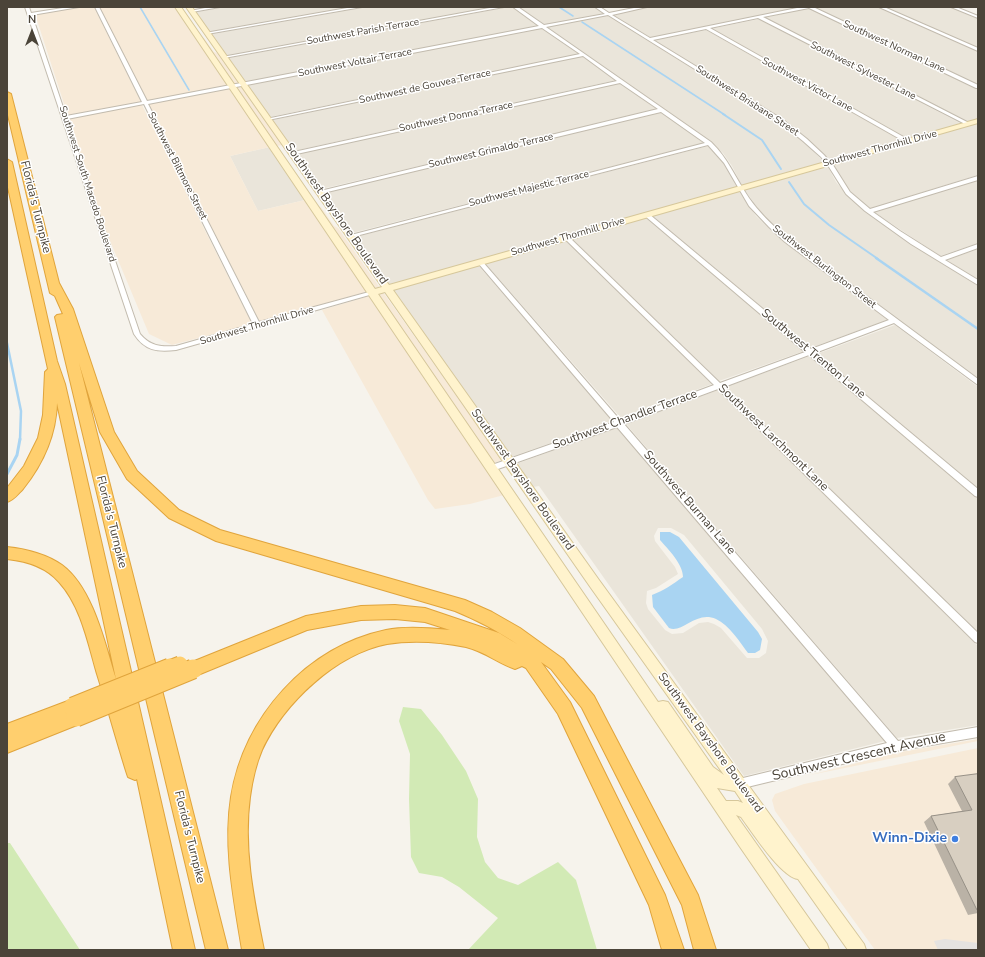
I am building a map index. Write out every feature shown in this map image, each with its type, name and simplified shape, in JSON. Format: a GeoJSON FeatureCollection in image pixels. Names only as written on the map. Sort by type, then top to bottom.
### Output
{"type":"FeatureCollection","features":[{"type":"Feature","properties":{"kind":"highway","name":"Florida's Turnpike"},"geometry":{"type":"LineString","coordinates":[[7,94],[217,950]]}},
{"type":"Feature","properties":{"kind":"highway","name":"Florida's Turnpike"},"geometry":{"type":"LineString","coordinates":[[7,162],[51,361],[59,384],[184,950]]}},
{"type":"Feature","properties":{"kind":"highway"},"geometry":{"type":"LineString","coordinates":[[55,285],[67,309],[107,432],[132,475],[174,514],[216,535],[459,605],[486,617],[514,633],[558,664],[588,702],[691,902],[705,950]]}},
{"type":"Feature","properties":{"kind":"highway"},"geometry":{"type":"LineString","coordinates":[[7,497],[32,467],[42,448],[50,414],[51,361]]}},
{"type":"Feature","properties":{"kind":"highway"},"geometry":{"type":"LineString","coordinates":[[7,554],[23,554],[43,561],[70,583],[82,604],[94,633],[167,877]]}},
{"type":"Feature","properties":{"kind":"highway"},"geometry":{"type":"LineString","coordinates":[[7,744],[75,712],[191,664],[300,616],[338,606],[395,603],[421,605],[486,617]]}},
{"type":"Feature","properties":{"kind":"highway"},"geometry":{"type":"LineString","coordinates":[[191,664],[306,623],[361,613],[395,612],[425,615],[493,638],[532,663],[564,708],[658,902],[673,950]]}},
{"type":"Feature","properties":{"kind":"highway"},"geometry":{"type":"LineString","coordinates":[[253,950],[247,918],[239,849],[239,815],[244,777],[256,744],[272,718],[290,694],[303,682],[331,660],[357,646],[387,638],[414,635],[461,639],[487,647],[511,659],[545,681]]}},
{"type":"Feature","properties":{"kind":"highway"},"geometry":{"type":"LineString","coordinates":[[7,732],[75,712]]}},
{"type":"Feature","properties":{"kind":"main road","name":"Southwest Bayshore Boulevard"},"geometry":{"type":"LineString","coordinates":[[178,7],[722,808],[821,950]]}},
{"type":"Feature","properties":{"kind":"main road","name":"Southwest Bayshore Boulevard"},"geometry":{"type":"LineString","coordinates":[[190,9],[388,288],[509,462],[858,950]]}},
{"type":"Feature","properties":{"kind":"main road"},"geometry":{"type":"LineString","coordinates":[[185,17],[189,18],[197,30],[208,33]]}},
{"type":"Feature","properties":{"kind":"main road"},"geometry":{"type":"LineString","coordinates":[[198,37],[206,37],[216,52],[223,55]]}},
{"type":"Feature","properties":{"kind":"main road","name":"Southwest Thornhill Drive"},"geometry":{"type":"LineString","coordinates":[[371,293],[978,121]]}},
{"type":"Feature","properties":{"kind":"main road"},"geometry":{"type":"LineString","coordinates":[[286,166],[293,168],[306,188],[319,192]]}},
{"type":"Feature","properties":{"kind":"main road"},"geometry":{"type":"LineString","coordinates":[[312,205],[320,204],[324,206],[338,225],[344,227]]}},
{"type":"Feature","properties":{"kind":"main road"},"geometry":{"type":"LineString","coordinates":[[644,692],[658,701],[708,772],[722,783],[739,784]]}},
{"type":"Feature","properties":{"kind":"main road"},"geometry":{"type":"LineString","coordinates":[[722,808],[738,808],[746,812],[784,861],[812,886]]}},
{"type":"Feature","properties":{"kind":"street","name":"Southwest South Macedo Boulevard"},"geometry":{"type":"LineString","coordinates":[[27,7],[137,334],[143,344],[158,350]]}},
{"type":"Feature","properties":{"kind":"street"},"geometry":{"type":"LineString","coordinates":[[29,14],[76,7]]}},
{"type":"Feature","properties":{"kind":"street","name":"Southwest Biltmore Street"},"geometry":{"type":"LineString","coordinates":[[97,7],[257,325]]}},
{"type":"Feature","properties":{"kind":"street"},"geometry":{"type":"LineString","coordinates":[[190,9],[218,7]]}},
{"type":"Feature","properties":{"kind":"street"},"geometry":{"type":"LineString","coordinates":[[208,33],[360,7]]}},
{"type":"Feature","properties":{"kind":"street","name":"Southwest Parish Terrace"},"geometry":{"type":"LineString","coordinates":[[223,55],[502,7]]}},
{"type":"Feature","properties":{"kind":"street","name":"Southwest Burlington Street"},"geometry":{"type":"LineString","coordinates":[[515,7],[709,144],[720,153],[729,166],[740,188],[759,215],[787,241],[978,383]]}},
{"type":"Feature","properties":{"kind":"street","name":"Southwest Brisbane Street"},"geometry":{"type":"LineString","coordinates":[[597,7],[780,120],[801,135],[829,163],[851,196],[869,211],[978,283]]}},
{"type":"Feature","properties":{"kind":"street","name":"Southwest Voltair Terrace"},"geometry":{"type":"LineString","coordinates":[[65,118],[645,7]]}},
{"type":"Feature","properties":{"kind":"street"},"geometry":{"type":"LineString","coordinates":[[650,40],[809,7]]}},
{"type":"Feature","properties":{"kind":"street","name":"Southwest Norman Lane"},"geometry":{"type":"LineString","coordinates":[[809,7],[978,87]]}},
{"type":"Feature","properties":{"kind":"street"},"geometry":{"type":"LineString","coordinates":[[881,7],[978,50]]}},
{"type":"Feature","properties":{"kind":"street"},"geometry":{"type":"LineString","coordinates":[[953,7],[978,17]]}},
{"type":"Feature","properties":{"kind":"street","name":"Southwest Sylvester Lane"},"geometry":{"type":"LineString","coordinates":[[759,18],[967,124]]}},
{"type":"Feature","properties":{"kind":"street","name":"Southwest Victor Lane"},"geometry":{"type":"LineString","coordinates":[[707,28],[907,141]]}},
{"type":"Feature","properties":{"kind":"street","name":"Southwest de Gouvea Terrace"},"geometry":{"type":"LineString","coordinates":[[268,119],[582,55]]}},
{"type":"Feature","properties":{"kind":"street","name":"Southwest Donna Terrace"},"geometry":{"type":"LineString","coordinates":[[292,153],[621,81]]}},
{"type":"Feature","properties":{"kind":"street","name":"Southwest Grimaldo Terrace"},"geometry":{"type":"LineString","coordinates":[[319,192],[662,110]]}},
{"type":"Feature","properties":{"kind":"street","name":"Southwest Majestic Terrace"},"geometry":{"type":"LineString","coordinates":[[350,236],[709,144]]}},
{"type":"Feature","properties":{"kind":"street"},"geometry":{"type":"LineString","coordinates":[[869,211],[978,178]]}},
{"type":"Feature","properties":{"kind":"street","name":"Southwest Trenton Lane"},"geometry":{"type":"LineString","coordinates":[[647,215],[978,494]]}},
{"type":"Feature","properties":{"kind":"street","name":"Southwest Larchmont Lane"},"geometry":{"type":"LineString","coordinates":[[567,238],[978,639]]}},
{"type":"Feature","properties":{"kind":"street"},"geometry":{"type":"LineString","coordinates":[[941,259],[978,246]]}},
{"type":"Feature","properties":{"kind":"street","name":"Southwest Burman Lane"},"geometry":{"type":"LineString","coordinates":[[480,262],[620,423],[896,746]]}},
{"type":"Feature","properties":{"kind":"street","name":"Southwest Thornhill Drive"},"geometry":{"type":"LineString","coordinates":[[158,350],[176,348],[371,293]]}},
{"type":"Feature","properties":{"kind":"street","name":"Southwest Chandler Terrace"},"geometry":{"type":"LineString","coordinates":[[492,468],[620,423],[894,321]]}},
{"type":"Feature","properties":{"kind":"street","name":"Southwest Crescent Avenue"},"geometry":{"type":"LineString","coordinates":[[739,784],[896,746],[978,732]]}},
{"type":"Feature","properties":{"kind":"shaded area"},"geometry":{"type":"Polygon","coordinates":[[[82,7],[94,7],[141,102],[68,116],[35,14],[82,7]]]}},
{"type":"Feature","properties":{"kind":"shaded area"},"geometry":{"type":"Polygon","coordinates":[[[99,7],[175,7],[228,86],[147,101],[99,7]]]}},
{"type":"Feature","properties":{"kind":"shaded area"},"geometry":{"type":"Polygon","coordinates":[[[224,7],[354,7],[209,32],[195,12],[224,7]]]}},
{"type":"Feature","properties":{"kind":"shaded area"},"geometry":{"type":"Polygon","coordinates":[[[366,7],[496,7],[226,56],[211,34],[366,7]]]}},
{"type":"Feature","properties":{"kind":"shaded area"},"geometry":{"type":"Polygon","coordinates":[[[512,7],[539,26],[245,82],[228,58],[512,7]]]}},
{"type":"Feature","properties":{"kind":"shaded area"},"geometry":{"type":"Polygon","coordinates":[[[517,7],[595,7],[605,14],[544,25],[517,7]]]}},
{"type":"Feature","properties":{"kind":"shaded area"},"geometry":{"type":"Polygon","coordinates":[[[651,7],[803,7],[651,38],[612,14],[651,7]]]}},
{"type":"Feature","properties":{"kind":"shaded area"},"geometry":{"type":"Polygon","coordinates":[[[813,7],[879,7],[978,51],[978,85],[813,7]]]}},
{"type":"Feature","properties":{"kind":"shaded area"},"geometry":{"type":"Polygon","coordinates":[[[884,7],[950,7],[978,19],[978,49],[884,7]]]}},
{"type":"Feature","properties":{"kind":"shaded area"},"geometry":{"type":"Polygon","coordinates":[[[809,8],[978,88],[978,119],[967,123],[763,18],[809,8]]]}},
{"type":"Feature","properties":{"kind":"shaded area"},"geometry":{"type":"Polygon","coordinates":[[[608,15],[778,121],[798,136],[824,162],[742,186],[732,166],[723,153],[713,144],[546,27],[608,15]]]}},
{"type":"Feature","properties":{"kind":"shaded area"},"geometry":{"type":"Polygon","coordinates":[[[759,19],[962,124],[907,139],[710,29],[759,19]]]}},
{"type":"Feature","properties":{"kind":"shaded area"},"geometry":{"type":"Polygon","coordinates":[[[542,28],[579,54],[270,117],[247,85],[542,28]]]}},
{"type":"Feature","properties":{"kind":"shaded area"},"geometry":{"type":"Polygon","coordinates":[[[706,30],[903,141],[830,161],[803,135],[782,120],[654,40],[706,30]]]}},
{"type":"Feature","properties":{"kind":"shaded area"},"geometry":{"type":"Polygon","coordinates":[[[201,37],[204,38],[214,52],[217,53],[239,84],[234,85],[201,37]]]}},
{"type":"Feature","properties":{"kind":"shaded area"},"geometry":{"type":"Polygon","coordinates":[[[582,56],[617,80],[294,151],[272,120],[582,56]]]}},
{"type":"Feature","properties":{"kind":"shaded area"},"geometry":{"type":"Polygon","coordinates":[[[620,82],[658,110],[321,189],[296,154],[620,82]]]}},
{"type":"Feature","properties":{"kind":"shaded area"},"geometry":{"type":"Polygon","coordinates":[[[241,86],[283,145],[276,146],[235,87],[241,86]]]}},
{"type":"Feature","properties":{"kind":"shaded area"},"geometry":{"type":"Polygon","coordinates":[[[230,88],[270,147],[230,156],[258,211],[305,200],[366,292],[260,322],[148,104],[230,88]]]}},
{"type":"Feature","properties":{"kind":"shaded area"},"geometry":{"type":"Polygon","coordinates":[[[142,105],[252,324],[172,345],[149,334],[103,224],[69,118],[142,105]]]}},
{"type":"Feature","properties":{"kind":"shaded area"},"geometry":{"type":"Polygon","coordinates":[[[661,112],[704,143],[352,233],[324,192],[661,112]]]}},
{"type":"Feature","properties":{"kind":"shaded area"},"geometry":{"type":"Polygon","coordinates":[[[978,123],[978,175],[869,209],[842,182],[832,164],[978,123]]]}},
{"type":"Feature","properties":{"kind":"shaded area"},"geometry":{"type":"Polygon","coordinates":[[[708,146],[717,154],[726,166],[737,187],[390,285],[355,237],[708,146]]]}},
{"type":"Feature","properties":{"kind":"shaded area"},"geometry":{"type":"Polygon","coordinates":[[[270,147],[305,200],[258,211],[230,156],[270,147]]]}},
{"type":"Feature","properties":{"kind":"shaded area"},"geometry":{"type":"Polygon","coordinates":[[[827,165],[836,182],[848,196],[864,210],[884,225],[978,286],[978,379],[789,240],[762,214],[744,189],[827,165]]]}},
{"type":"Feature","properties":{"kind":"shaded area"},"geometry":{"type":"Polygon","coordinates":[[[978,180],[978,243],[940,256],[874,212],[978,180]]]}},
{"type":"Feature","properties":{"kind":"shaded area"},"geometry":{"type":"Polygon","coordinates":[[[739,191],[756,216],[784,242],[888,320],[810,348],[652,216],[739,191]]]}},
{"type":"Feature","properties":{"kind":"shaded area"},"geometry":{"type":"Polygon","coordinates":[[[317,206],[321,207],[334,226],[338,228],[380,288],[374,290],[317,206]]]}},
{"type":"Feature","properties":{"kind":"shaded area"},"geometry":{"type":"Polygon","coordinates":[[[647,217],[804,351],[719,381],[572,239],[647,217]]]}},
{"type":"Feature","properties":{"kind":"shaded area"},"geometry":{"type":"Polygon","coordinates":[[[566,240],[712,384],[621,418],[485,263],[566,240]]]}},
{"type":"Feature","properties":{"kind":"shaded area"},"geometry":{"type":"Polygon","coordinates":[[[978,249],[978,281],[947,260],[978,249]]]}},
{"type":"Feature","properties":{"kind":"shaded area"},"geometry":{"type":"Polygon","coordinates":[[[478,265],[613,421],[511,457],[393,289],[478,265]]]}},
{"type":"Feature","properties":{"kind":"shaded area"},"geometry":{"type":"Polygon","coordinates":[[[383,292],[502,460],[494,463],[377,294],[383,292]]]}},
{"type":"Feature","properties":{"kind":"shaded area"},"geometry":{"type":"Polygon","coordinates":[[[369,296],[504,495],[470,504],[435,509],[428,500],[322,310],[369,296]]]}},
{"type":"Feature","properties":{"kind":"shaded area"},"geometry":{"type":"Polygon","coordinates":[[[895,325],[978,387],[978,489],[817,354],[895,325]]]}},
{"type":"Feature","properties":{"kind":"shaded area"},"geometry":{"type":"Polygon","coordinates":[[[810,356],[978,499],[978,633],[725,387],[810,356]]]}},
{"type":"Feature","properties":{"kind":"shaded area"},"geometry":{"type":"Polygon","coordinates":[[[718,390],[978,646],[978,725],[897,738],[626,424],[718,390]]]}},
{"type":"Feature","properties":{"kind":"shaded area"},"geometry":{"type":"Polygon","coordinates":[[[618,427],[885,741],[744,776],[539,486],[533,487],[516,464],[618,427]],[[658,528],[654,536],[655,541],[675,567],[678,574],[656,588],[647,591],[646,603],[648,609],[665,630],[672,634],[683,633],[699,623],[708,622],[721,628],[747,658],[759,658],[766,653],[768,641],[762,629],[684,535],[671,528],[658,528]]]}},
{"type":"Feature","properties":{"kind":"shaded area"},"geometry":{"type":"Polygon","coordinates":[[[978,739],[978,741],[810,775],[896,753],[897,755],[901,752],[978,739]]]}},
{"type":"Feature","properties":{"kind":"shaded area"},"geometry":{"type":"Polygon","coordinates":[[[978,748],[978,950],[875,950],[775,811],[772,800],[775,794],[804,784],[978,748]]]}},
{"type":"Feature","properties":{"kind":"shaded area"},"geometry":{"type":"Polygon","coordinates":[[[945,939],[978,943],[978,950],[938,950],[934,941],[945,939]]]}},
{"type":"Feature","properties":{"kind":"green space"},"geometry":{"type":"Polygon","coordinates":[[[403,707],[421,709],[442,735],[466,771],[478,799],[477,837],[485,862],[498,878],[518,885],[558,862],[576,880],[597,950],[468,950],[498,918],[459,887],[442,877],[419,873],[411,857],[409,799],[410,754],[399,721],[403,707]]]}},
{"type":"Feature","properties":{"kind":"green space"},"geometry":{"type":"Polygon","coordinates":[[[7,843],[10,843],[80,950],[7,950],[7,843]]]}},
{"type":"Feature","properties":{"kind":"water"},"geometry":{"type":"Polygon","coordinates":[[[660,532],[670,532],[679,537],[758,632],[762,639],[760,650],[755,653],[748,653],[734,634],[725,625],[716,619],[709,617],[696,619],[679,628],[669,628],[653,607],[652,595],[683,577],[681,567],[678,562],[660,540],[660,532]]]}},
{"type":"Feature","properties":{"kind":"building","name":"Winn-Dixie"},"geometry":{"type":"Polygon","coordinates":[[[978,774],[977,910],[931,816],[972,810],[955,777],[978,774]]]}},
{"type":"Feature","properties":{"kind":"waterway"},"geometry":{"type":"LineString","coordinates":[[140,7],[189,90]]}},
{"type":"Feature","properties":{"kind":"waterway"},"geometry":{"type":"LineString","coordinates":[[559,7],[573,16]]}},
{"type":"Feature","properties":{"kind":"waterway"},"geometry":{"type":"LineString","coordinates":[[582,22],[725,115]]}},
{"type":"Feature","properties":{"kind":"waterway"},"geometry":{"type":"LineString","coordinates":[[723,114],[762,140],[781,169]]}},
{"type":"Feature","properties":{"kind":"waterway"},"geometry":{"type":"LineString","coordinates":[[789,182],[804,204],[829,225],[878,259]]}},
{"type":"Feature","properties":{"kind":"waterway"},"geometry":{"type":"LineString","coordinates":[[876,258],[978,329]]}},
{"type":"Feature","properties":{"kind":"waterway"},"geometry":{"type":"LineString","coordinates":[[7,343],[21,411],[20,440]]}},
{"type":"Feature","properties":{"kind":"waterway"},"geometry":{"type":"LineString","coordinates":[[7,474],[17,455],[20,439]]}},
{"type":"Feature","properties":{"kind":"place","name":"Winn-Dixie"},"geometry":{"type":"Point","coordinates":[955,839]}}]}
